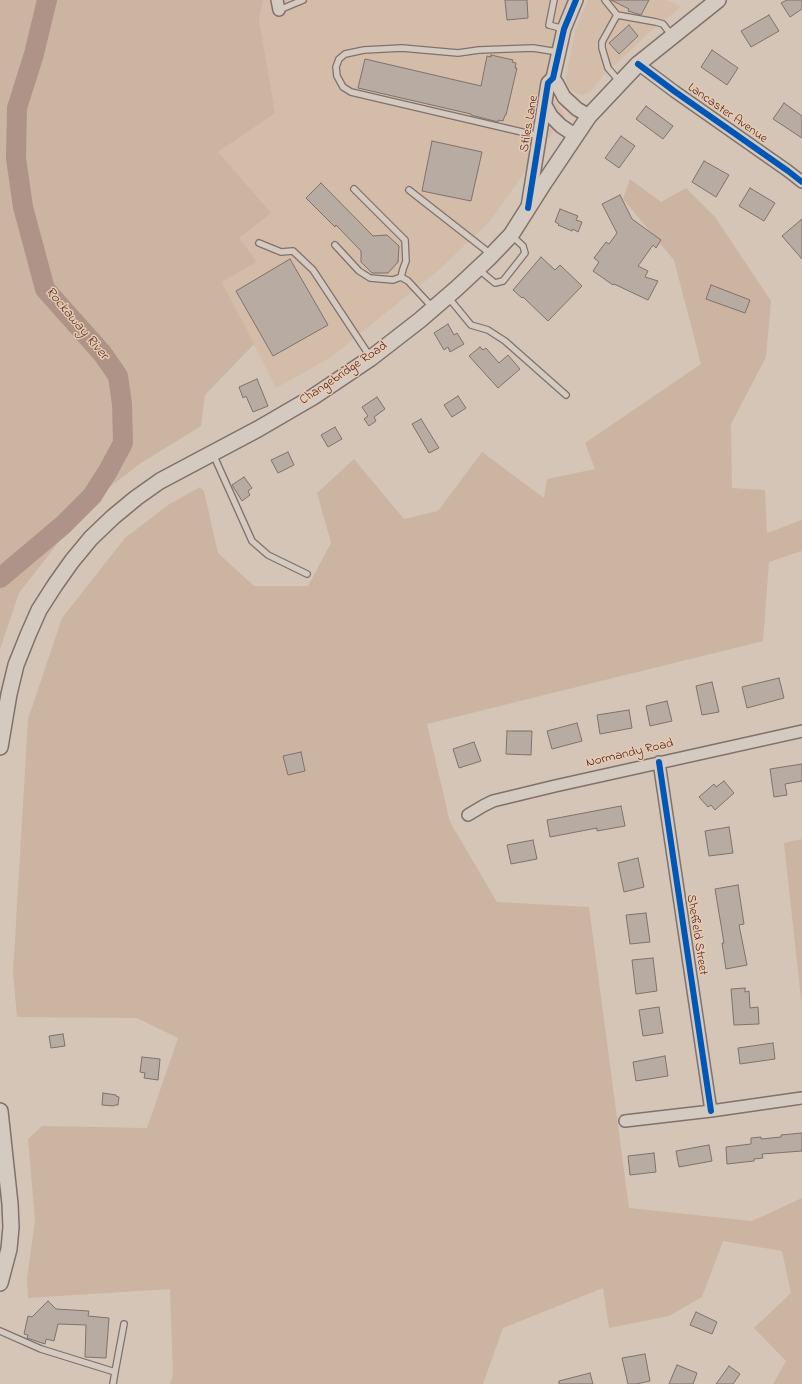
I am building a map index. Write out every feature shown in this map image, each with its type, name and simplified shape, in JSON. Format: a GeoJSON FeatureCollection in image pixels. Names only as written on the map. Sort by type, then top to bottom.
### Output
{"type":"FeatureCollection","features":[{"type":"Feature","properties":{"kind":"main road","name":"Changebridge Road"},"geometry":{"type":"LineString","coordinates":[[0,747],[9,694],[16,665],[39,610],[72,561],[92,538],[136,498],[160,481],[258,429],[313,397],[371,358],[433,309],[478,269],[511,235],[589,116],[620,82],[638,64],[718,0]]}},
{"type":"Feature","properties":{"kind":"main road"},"geometry":{"type":"LineString","coordinates":[[0,1112],[3,1172],[10,1204],[11,1227],[9,1249],[0,1283]]}},
{"type":"Feature","properties":{"kind":"street","name":"Stiles Lane"},"geometry":{"type":"LineString","coordinates":[[528,208],[548,83],[553,78],[564,29],[576,0]]}},
{"type":"Feature","properties":{"kind":"street","name":"Lancaster Avenue"},"geometry":{"type":"LineString","coordinates":[[638,64],[802,182]]}},
{"type":"Feature","properties":{"kind":"street","name":"Stiles Lane"},"geometry":{"type":"LineString","coordinates":[[553,78],[564,97],[576,109],[589,116]]}},
{"type":"Feature","properties":{"kind":"street","name":"Stiles Lane"},"geometry":{"type":"LineString","coordinates":[[545,105],[551,116],[561,126],[576,136]]}},
{"type":"Feature","properties":{"kind":"street","name":"Normandy Road"},"geometry":{"type":"LineString","coordinates":[[468,815],[493,801],[659,762],[802,731]]}},
{"type":"Feature","properties":{"kind":"street","name":"Sheffield Street"},"geometry":{"type":"LineString","coordinates":[[659,762],[711,1111]]}},
{"type":"Feature","properties":{"kind":"street"},"geometry":{"type":"LineString","coordinates":[[625,1121],[802,1098]]}},
{"type":"Feature","properties":{"kind":"lane"},"geometry":{"type":"LineString","coordinates":[[278,5],[303,0]]}},
{"type":"Feature","properties":{"kind":"lane"},"geometry":{"type":"LineString","coordinates":[[554,0],[549,25],[564,29]]}},
{"type":"Feature","properties":{"kind":"lane"},"geometry":{"type":"LineString","coordinates":[[605,0],[617,15],[663,24],[672,36]]}},
{"type":"Feature","properties":{"kind":"lane"},"geometry":{"type":"LineString","coordinates":[[617,15],[602,42],[602,48],[608,68],[620,82]]}},
{"type":"Feature","properties":{"kind":"lane"},"geometry":{"type":"LineString","coordinates":[[539,136],[351,92],[343,87],[337,76],[336,67],[339,59],[345,54],[364,50],[402,48],[458,53],[478,50],[533,48],[559,52]]}},
{"type":"Feature","properties":{"kind":"lane"},"geometry":{"type":"LineString","coordinates":[[354,189],[405,240],[406,261],[401,278]]}},
{"type":"Feature","properties":{"kind":"lane"},"geometry":{"type":"LineString","coordinates":[[409,190],[492,255]]}},
{"type":"Feature","properties":{"kind":"lane"},"geometry":{"type":"LineString","coordinates":[[478,269],[495,283],[503,281],[525,252],[523,246],[511,235]]}},
{"type":"Feature","properties":{"kind":"lane"},"geometry":{"type":"LineString","coordinates":[[259,243],[281,252],[293,251],[313,270],[371,358]]}},
{"type":"Feature","properties":{"kind":"lane"},"geometry":{"type":"LineString","coordinates":[[335,245],[360,271],[370,278],[393,280],[401,278],[408,281],[433,309]]}},
{"type":"Feature","properties":{"kind":"lane"},"geometry":{"type":"LineString","coordinates":[[448,296],[471,325],[488,330],[505,341],[566,395]]}},
{"type":"Feature","properties":{"kind":"lane"},"geometry":{"type":"LineString","coordinates":[[212,453],[252,541],[268,555],[307,574]]}},
{"type":"Feature","properties":{"kind":"lane"},"geometry":{"type":"LineString","coordinates":[[113,1384],[124,1324]]}},
{"type":"Feature","properties":{"kind":"lane"},"geometry":{"type":"LineString","coordinates":[[0,1331],[41,1349],[115,1372]]}},
{"type":"Feature","properties":{"kind":"shaded area"},"geometry":{"type":"Polygon","coordinates":[[[0,0],[263,0],[259,20],[275,113],[218,152],[271,213],[239,238],[257,262],[222,282],[254,344],[205,395],[201,426],[141,463],[90,502],[19,593],[0,649],[0,0]]]}},
{"type":"Feature","properties":{"kind":"shaded area"},"geometry":{"type":"Polygon","coordinates":[[[263,0],[576,0],[550,94],[565,115],[490,221],[440,269],[331,357],[276,388],[222,282],[256,263],[238,238],[218,152],[274,113],[259,20],[263,0]]]}},
{"type":"Feature","properties":{"kind":"shaded area"},"geometry":{"type":"Polygon","coordinates":[[[588,0],[667,0],[681,7],[652,30],[603,76],[590,92],[582,95],[575,93],[568,87],[566,79],[575,31],[588,0]]]}},
{"type":"Feature","properties":{"kind":"shaded area"},"geometry":{"type":"Polygon","coordinates":[[[630,179],[661,202],[686,188],[715,217],[771,301],[766,357],[731,424],[732,488],[765,490],[767,533],[802,520],[802,551],[769,562],[763,641],[427,724],[450,822],[497,902],[589,907],[629,1208],[752,1221],[802,1198],[802,1384],[773,1384],[786,1361],[754,1328],[791,1293],[782,1251],[723,1241],[702,1297],[669,1316],[609,1328],[603,1288],[503,1328],[483,1384],[170,1384],[173,1375],[170,1289],[28,1298],[27,1279],[35,1220],[28,1139],[42,1126],[147,1128],[178,1038],[137,1018],[17,1017],[13,973],[28,719],[62,618],[125,538],[168,505],[200,487],[204,491],[218,553],[254,586],[308,586],[331,543],[317,493],[354,459],[404,519],[438,511],[482,452],[544,498],[547,479],[595,469],[585,443],[701,364],[674,260],[623,199],[630,179]]]}},
{"type":"Feature","properties":{"kind":"shaded area"},"geometry":{"type":"Polygon","coordinates":[[[802,839],[802,1008],[784,843],[802,839]]]}},
{"type":"Feature","properties":{"kind":"building"},"geometry":{"type":"Polygon","coordinates":[[[505,0],[527,0],[528,18],[507,20],[505,0]]]}},
{"type":"Feature","properties":{"kind":"building"},"geometry":{"type":"Polygon","coordinates":[[[611,0],[649,0],[641,15],[628,11],[629,9],[611,0]]]}},
{"type":"Feature","properties":{"kind":"building"},"geometry":{"type":"Polygon","coordinates":[[[787,0],[802,0],[802,9],[790,17],[781,3],[787,0]]]}},
{"type":"Feature","properties":{"kind":"building"},"geometry":{"type":"Polygon","coordinates":[[[769,15],[779,31],[751,47],[741,31],[769,15]]]}},
{"type":"Feature","properties":{"kind":"building"},"geometry":{"type":"Polygon","coordinates":[[[629,25],[638,36],[619,54],[609,43],[629,25]]]}},
{"type":"Feature","properties":{"kind":"building"},"geometry":{"type":"Polygon","coordinates":[[[712,50],[738,68],[727,85],[701,67],[712,50]]]}},
{"type":"Feature","properties":{"kind":"building"},"geometry":{"type":"Polygon","coordinates":[[[491,55],[513,60],[512,62],[516,63],[515,68],[517,68],[506,115],[503,121],[498,120],[498,122],[471,114],[358,88],[365,59],[481,86],[487,56],[491,57],[491,55]]]}},
{"type":"Feature","properties":{"kind":"building"},"geometry":{"type":"Polygon","coordinates":[[[784,103],[802,116],[802,138],[773,119],[784,103]]]}},
{"type":"Feature","properties":{"kind":"building"},"geometry":{"type":"Polygon","coordinates":[[[646,106],[673,126],[663,139],[636,119],[646,106]]]}},
{"type":"Feature","properties":{"kind":"building"},"geometry":{"type":"Polygon","coordinates":[[[621,136],[635,146],[619,168],[605,158],[621,136]]]}},
{"type":"Feature","properties":{"kind":"building"},"geometry":{"type":"Polygon","coordinates":[[[432,141],[482,152],[471,201],[422,191],[432,141]]]}},
{"type":"Feature","properties":{"kind":"building"},"geometry":{"type":"Polygon","coordinates":[[[704,161],[729,175],[716,197],[692,182],[704,161]]]}},
{"type":"Feature","properties":{"kind":"building"},"geometry":{"type":"Polygon","coordinates":[[[321,183],[373,236],[387,235],[399,246],[398,262],[388,273],[372,273],[361,262],[361,251],[336,225],[335,227],[306,198],[321,183]]]}},
{"type":"Feature","properties":{"kind":"building"},"geometry":{"type":"Polygon","coordinates":[[[750,188],[775,203],[764,221],[739,206],[750,188]]]}},
{"type":"Feature","properties":{"kind":"building"},"geometry":{"type":"Polygon","coordinates":[[[620,195],[632,219],[661,240],[656,248],[653,245],[638,266],[648,271],[645,277],[658,281],[648,300],[614,284],[613,285],[593,271],[599,262],[594,258],[606,242],[609,244],[617,233],[602,204],[620,195]]]}},
{"type":"Feature","properties":{"kind":"building"},"geometry":{"type":"Polygon","coordinates":[[[560,209],[578,216],[576,220],[582,222],[578,232],[558,225],[559,224],[555,222],[560,209]]]}},
{"type":"Feature","properties":{"kind":"building"},"geometry":{"type":"Polygon","coordinates":[[[802,219],[802,259],[782,236],[802,219]]]}},
{"type":"Feature","properties":{"kind":"building"},"geometry":{"type":"Polygon","coordinates":[[[541,257],[555,270],[560,265],[582,286],[548,321],[523,297],[522,298],[513,290],[541,257]]]}},
{"type":"Feature","properties":{"kind":"building"},"geometry":{"type":"Polygon","coordinates":[[[290,259],[328,325],[273,356],[236,291],[290,259]]]}},
{"type":"Feature","properties":{"kind":"building"},"geometry":{"type":"Polygon","coordinates":[[[711,285],[750,300],[745,313],[706,299],[711,285]]]}},
{"type":"Feature","properties":{"kind":"building"},"geometry":{"type":"Polygon","coordinates":[[[448,324],[454,335],[457,333],[464,344],[450,352],[448,347],[444,350],[434,333],[448,324]]]}},
{"type":"Feature","properties":{"kind":"building"},"geometry":{"type":"Polygon","coordinates":[[[480,347],[483,350],[486,348],[499,363],[508,355],[520,369],[498,388],[469,356],[480,347]]]}},
{"type":"Feature","properties":{"kind":"building"},"geometry":{"type":"Polygon","coordinates":[[[257,379],[268,406],[253,412],[246,396],[243,398],[239,387],[257,379]]]}},
{"type":"Feature","properties":{"kind":"building"},"geometry":{"type":"Polygon","coordinates":[[[458,396],[466,408],[452,417],[444,405],[458,396]]]}},
{"type":"Feature","properties":{"kind":"building"},"geometry":{"type":"Polygon","coordinates":[[[377,397],[385,409],[374,417],[376,421],[369,426],[364,419],[368,416],[362,407],[377,397]]]}},
{"type":"Feature","properties":{"kind":"building"},"geometry":{"type":"Polygon","coordinates":[[[421,419],[439,448],[429,453],[412,424],[421,419]]]}},
{"type":"Feature","properties":{"kind":"building"},"geometry":{"type":"Polygon","coordinates":[[[335,427],[342,439],[328,447],[321,435],[335,427]]]}},
{"type":"Feature","properties":{"kind":"building"},"geometry":{"type":"Polygon","coordinates":[[[288,452],[294,465],[278,473],[271,460],[288,452]]]}},
{"type":"Feature","properties":{"kind":"building"},"geometry":{"type":"Polygon","coordinates":[[[244,477],[252,488],[248,491],[250,495],[242,501],[232,485],[244,477]]]}},
{"type":"Feature","properties":{"kind":"building"},"geometry":{"type":"Polygon","coordinates":[[[779,678],[784,698],[747,708],[742,687],[779,678]]]}},
{"type":"Feature","properties":{"kind":"building"},"geometry":{"type":"Polygon","coordinates":[[[712,682],[719,712],[702,715],[696,686],[712,682]]]}},
{"type":"Feature","properties":{"kind":"building"},"geometry":{"type":"Polygon","coordinates":[[[667,701],[672,721],[650,726],[646,706],[667,701]]]}},
{"type":"Feature","properties":{"kind":"building"},"geometry":{"type":"Polygon","coordinates":[[[629,710],[632,728],[600,734],[597,715],[629,710]]]}},
{"type":"Feature","properties":{"kind":"building"},"geometry":{"type":"Polygon","coordinates":[[[577,723],[582,741],[552,749],[547,731],[577,723]]]}},
{"type":"Feature","properties":{"kind":"building"},"geometry":{"type":"Polygon","coordinates":[[[507,731],[532,731],[531,755],[506,754],[507,731]]]}},
{"type":"Feature","properties":{"kind":"building"},"geometry":{"type":"Polygon","coordinates":[[[474,742],[481,761],[459,768],[453,749],[474,742]]]}},
{"type":"Feature","properties":{"kind":"building"},"geometry":{"type":"Polygon","coordinates":[[[301,752],[305,771],[288,775],[283,756],[301,752]]]}},
{"type":"Feature","properties":{"kind":"building"},"geometry":{"type":"Polygon","coordinates":[[[802,764],[802,781],[785,784],[787,795],[774,797],[770,769],[802,764]]]}},
{"type":"Feature","properties":{"kind":"building"},"geometry":{"type":"Polygon","coordinates":[[[724,781],[734,793],[715,810],[711,805],[708,807],[699,797],[714,784],[716,787],[724,781]]]}},
{"type":"Feature","properties":{"kind":"building"},"geometry":{"type":"Polygon","coordinates":[[[621,806],[625,826],[597,831],[597,828],[550,837],[547,820],[621,806]]]}},
{"type":"Feature","properties":{"kind":"building"},"geometry":{"type":"Polygon","coordinates":[[[729,827],[733,853],[709,856],[705,831],[729,827]]]}},
{"type":"Feature","properties":{"kind":"building"},"geometry":{"type":"Polygon","coordinates":[[[533,840],[537,859],[511,864],[507,845],[533,840]]]}},
{"type":"Feature","properties":{"kind":"building"},"geometry":{"type":"Polygon","coordinates":[[[638,858],[644,887],[624,892],[618,863],[638,858]]]}},
{"type":"Feature","properties":{"kind":"building"},"geometry":{"type":"Polygon","coordinates":[[[738,885],[744,924],[739,925],[747,965],[726,969],[722,943],[724,943],[715,889],[738,885]]]}},
{"type":"Feature","properties":{"kind":"building"},"geometry":{"type":"Polygon","coordinates":[[[646,913],[650,942],[630,944],[626,915],[646,913]]]}},
{"type":"Feature","properties":{"kind":"building"},"geometry":{"type":"Polygon","coordinates":[[[653,958],[657,991],[636,994],[632,960],[653,958]]]}},
{"type":"Feature","properties":{"kind":"building"},"geometry":{"type":"Polygon","coordinates":[[[745,988],[745,992],[749,991],[750,1008],[758,1007],[759,1024],[734,1025],[731,989],[745,988]]]}},
{"type":"Feature","properties":{"kind":"building"},"geometry":{"type":"Polygon","coordinates":[[[659,1007],[663,1033],[643,1036],[639,1010],[659,1007]]]}},
{"type":"Feature","properties":{"kind":"building"},"geometry":{"type":"Polygon","coordinates":[[[63,1034],[65,1046],[51,1048],[49,1036],[63,1034]]]}},
{"type":"Feature","properties":{"kind":"building"},"geometry":{"type":"Polygon","coordinates":[[[773,1043],[775,1059],[740,1064],[738,1048],[773,1043]]]}},
{"type":"Feature","properties":{"kind":"building"},"geometry":{"type":"Polygon","coordinates":[[[665,1056],[668,1076],[636,1081],[633,1062],[665,1056]]]}},
{"type":"Feature","properties":{"kind":"building"},"geometry":{"type":"Polygon","coordinates":[[[142,1057],[160,1059],[158,1080],[144,1078],[145,1073],[140,1072],[142,1057]]]}},
{"type":"Feature","properties":{"kind":"building"},"geometry":{"type":"Polygon","coordinates":[[[103,1093],[116,1095],[119,1097],[118,1105],[102,1105],[103,1093]]]}},
{"type":"Feature","properties":{"kind":"building"},"geometry":{"type":"Polygon","coordinates":[[[802,1133],[802,1151],[762,1154],[763,1158],[754,1159],[754,1161],[727,1164],[726,1147],[751,1144],[751,1138],[761,1137],[761,1139],[802,1133]]]}},
{"type":"Feature","properties":{"kind":"building"},"geometry":{"type":"Polygon","coordinates":[[[709,1145],[712,1161],[679,1167],[676,1151],[709,1145]]]}},
{"type":"Feature","properties":{"kind":"building"},"geometry":{"type":"Polygon","coordinates":[[[654,1153],[656,1172],[630,1175],[628,1156],[654,1153]]]}},
{"type":"Feature","properties":{"kind":"building"},"geometry":{"type":"Polygon","coordinates":[[[48,1301],[56,1309],[89,1311],[88,1316],[109,1318],[106,1358],[85,1357],[86,1325],[58,1324],[54,1341],[46,1339],[45,1344],[27,1338],[28,1335],[24,1334],[28,1316],[32,1317],[48,1301]]]}},
{"type":"Feature","properties":{"kind":"building"},"geometry":{"type":"Polygon","coordinates":[[[696,1312],[717,1322],[712,1334],[690,1325],[696,1312]]]}},
{"type":"Feature","properties":{"kind":"building"},"geometry":{"type":"Polygon","coordinates":[[[645,1354],[650,1381],[628,1384],[622,1358],[645,1354]]]}},
{"type":"Feature","properties":{"kind":"building"},"geometry":{"type":"Polygon","coordinates":[[[677,1365],[697,1373],[693,1384],[669,1384],[677,1365]]]}},
{"type":"Feature","properties":{"kind":"building"},"geometry":{"type":"Polygon","coordinates":[[[729,1366],[740,1374],[733,1384],[716,1384],[729,1366]]]}},
{"type":"Feature","properties":{"kind":"building"},"geometry":{"type":"Polygon","coordinates":[[[590,1373],[593,1384],[559,1384],[559,1381],[590,1373]]]}},
{"type":"Feature","properties":{"kind":"waterway","name":"Rockaway River"},"geometry":{"type":"LineString","coordinates":[[0,578],[63,525],[92,496],[123,443],[122,404],[118,376],[102,353],[45,289],[23,207],[16,158],[17,108],[34,54],[47,0]]}},
{"type":"Feature","properties":{"kind":"cycle path"},"geometry":{"type":"LineString","coordinates":[[528,208],[548,83],[553,78],[564,29],[576,0]]}},
{"type":"Feature","properties":{"kind":"cycle path"},"geometry":{"type":"LineString","coordinates":[[638,64],[802,182]]}},
{"type":"Feature","properties":{"kind":"cycle path"},"geometry":{"type":"LineString","coordinates":[[659,762],[711,1111]]}}]}
